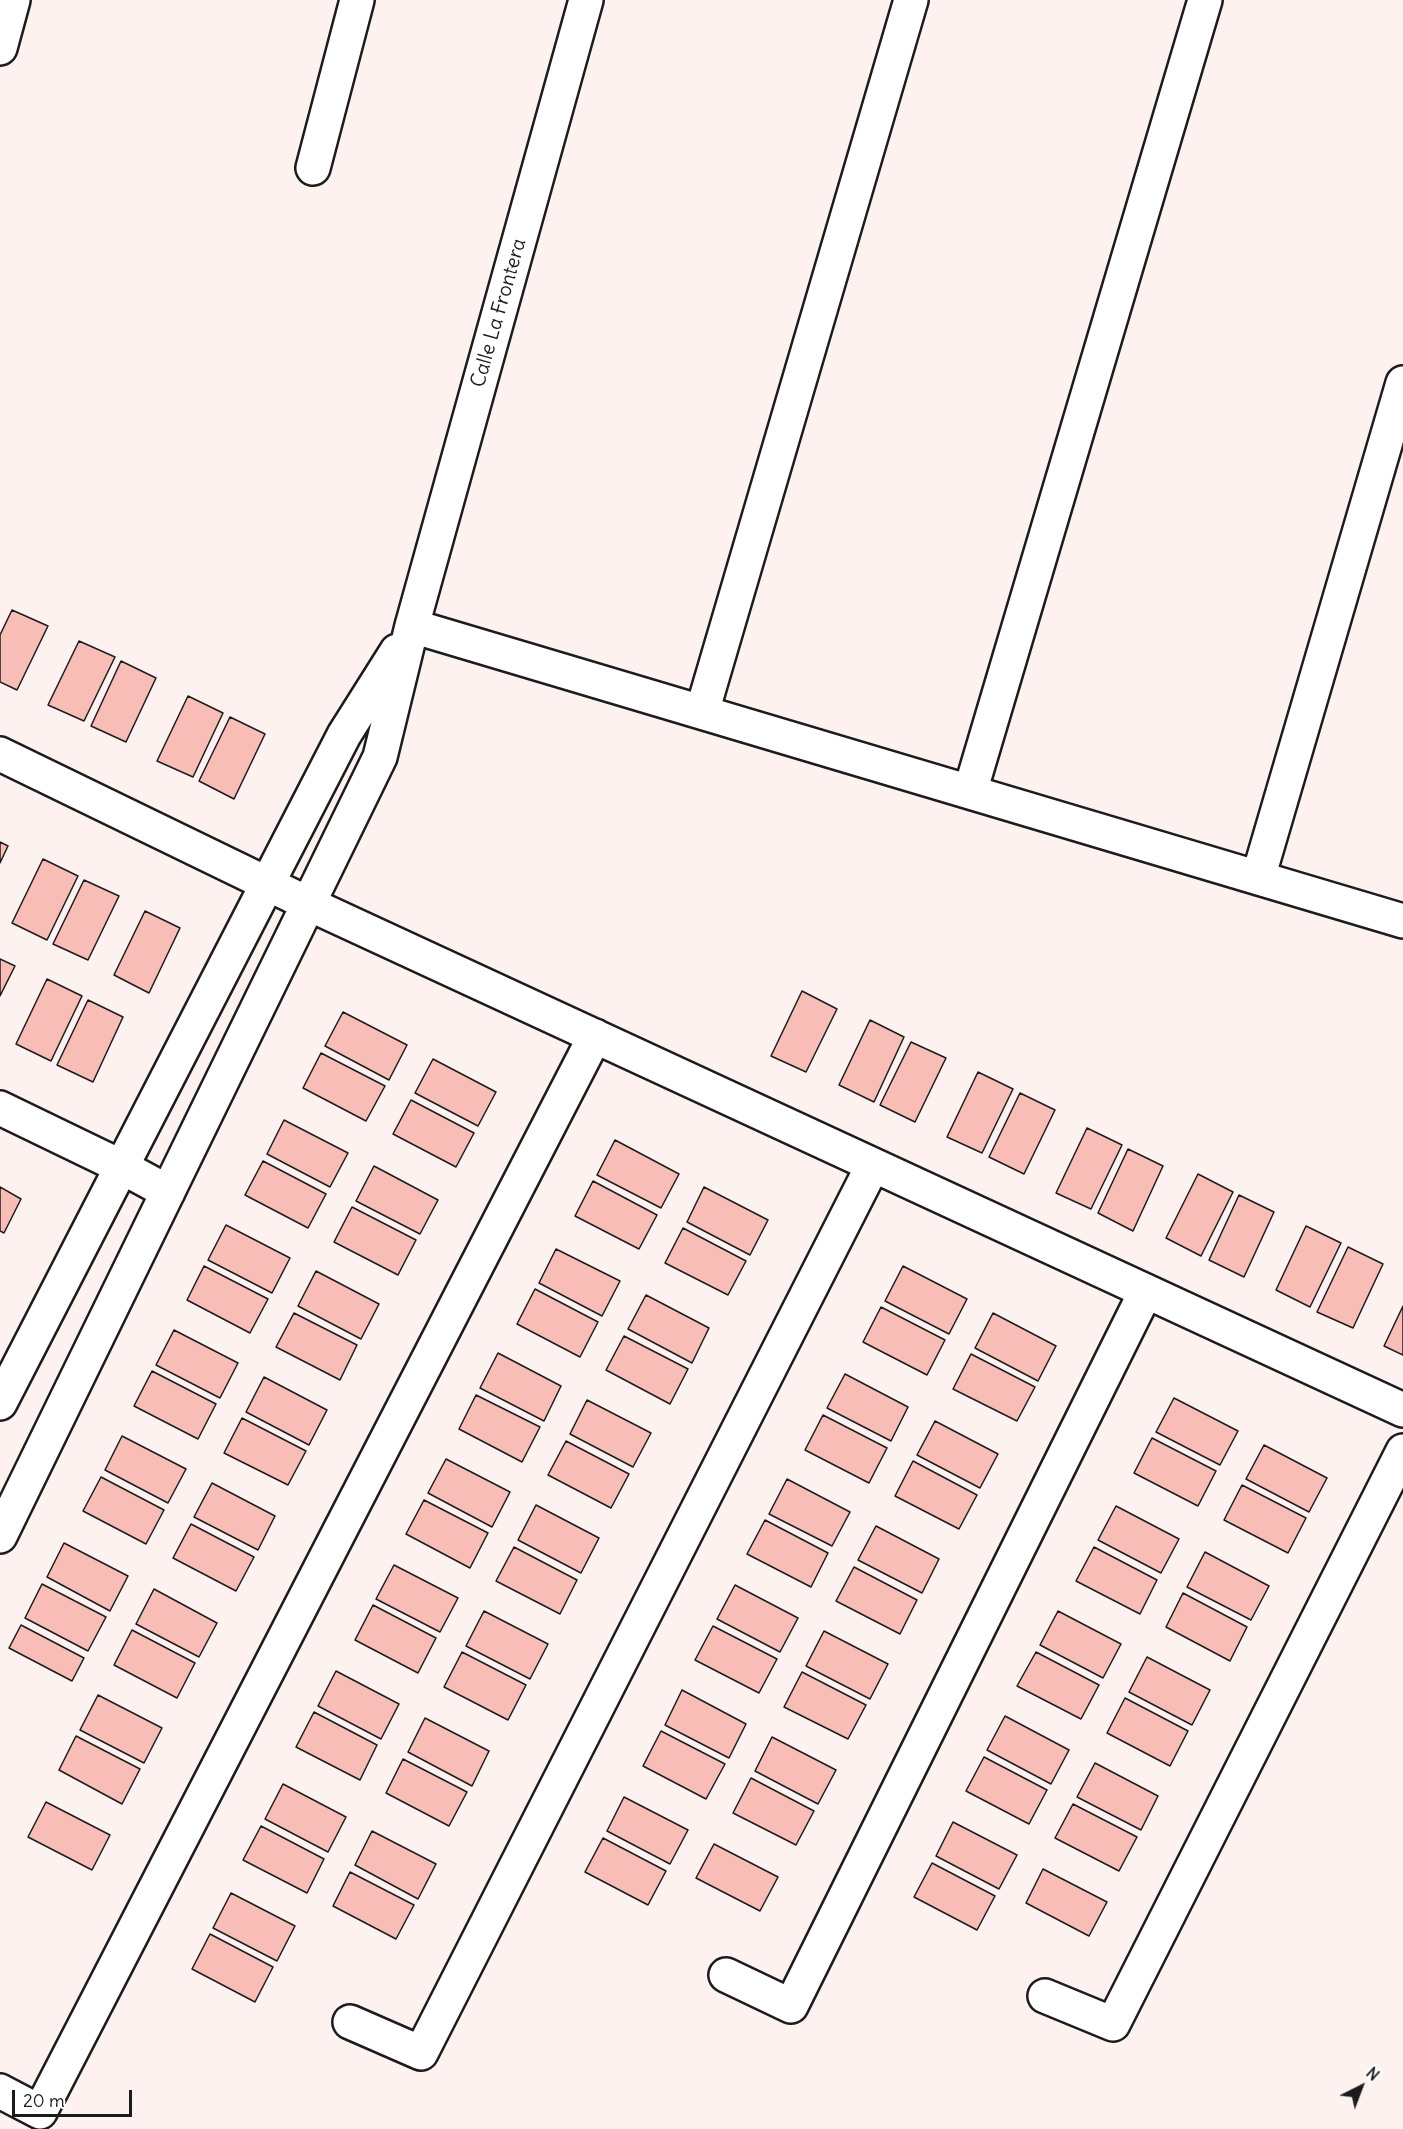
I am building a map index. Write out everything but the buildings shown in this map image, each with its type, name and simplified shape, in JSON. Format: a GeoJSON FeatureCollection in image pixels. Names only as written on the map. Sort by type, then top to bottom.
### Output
{"type":"FeatureCollection","features":[{"type":"Feature","properties":{"kind":"street"},"geometry":{"type":"LineString","coordinates":[[0,48],[13,0]]}},
{"type":"Feature","properties":{"kind":"street"},"geometry":{"type":"LineString","coordinates":[[313,168],[357,0]]}},
{"type":"Feature","properties":{"kind":"street","name":"Calle La Frontera"},"geometry":{"type":"LineString","coordinates":[[412,626],[586,0]]}},
{"type":"Feature","properties":{"kind":"street"},"geometry":{"type":"LineString","coordinates":[[702,712],[911,0]]}},
{"type":"Feature","properties":{"kind":"street"},"geometry":{"type":"LineString","coordinates":[[970,792],[1205,0]]}},
{"type":"Feature","properties":{"kind":"street"},"geometry":{"type":"LineString","coordinates":[[1258,878],[1403,384]]}},
{"type":"Feature","properties":{"kind":"street"},"geometry":{"type":"LineString","coordinates":[[412,626],[1403,921]]}},
{"type":"Feature","properties":{"kind":"street"},"geometry":{"type":"LineString","coordinates":[[0,1403],[344,735],[412,626]]}},
{"type":"Feature","properties":{"kind":"street"},"geometry":{"type":"LineString","coordinates":[[0,1536],[380,757],[412,626]]}},
{"type":"Feature","properties":{"kind":"street"},"geometry":{"type":"LineString","coordinates":[[0,754],[309,904],[1403,1410]]}},
{"type":"Feature","properties":{"kind":"street"},"geometry":{"type":"LineString","coordinates":[[0,2091],[40,2112],[595,1036]]}},
{"type":"Feature","properties":{"kind":"street"},"geometry":{"type":"LineString","coordinates":[[0,1108],[168,1192]]}},
{"type":"Feature","properties":{"kind":"street"},"geometry":{"type":"LineString","coordinates":[[350,2022],[421,2053],[873,1165]]}},
{"type":"Feature","properties":{"kind":"street"},"geometry":{"type":"LineString","coordinates":[[726,1975],[791,2006],[1146,1291]]}},
{"type":"Feature","properties":{"kind":"street"},"geometry":{"type":"LineString","coordinates":[[1045,1996],[1113,2024],[1403,1451]]}}]}
